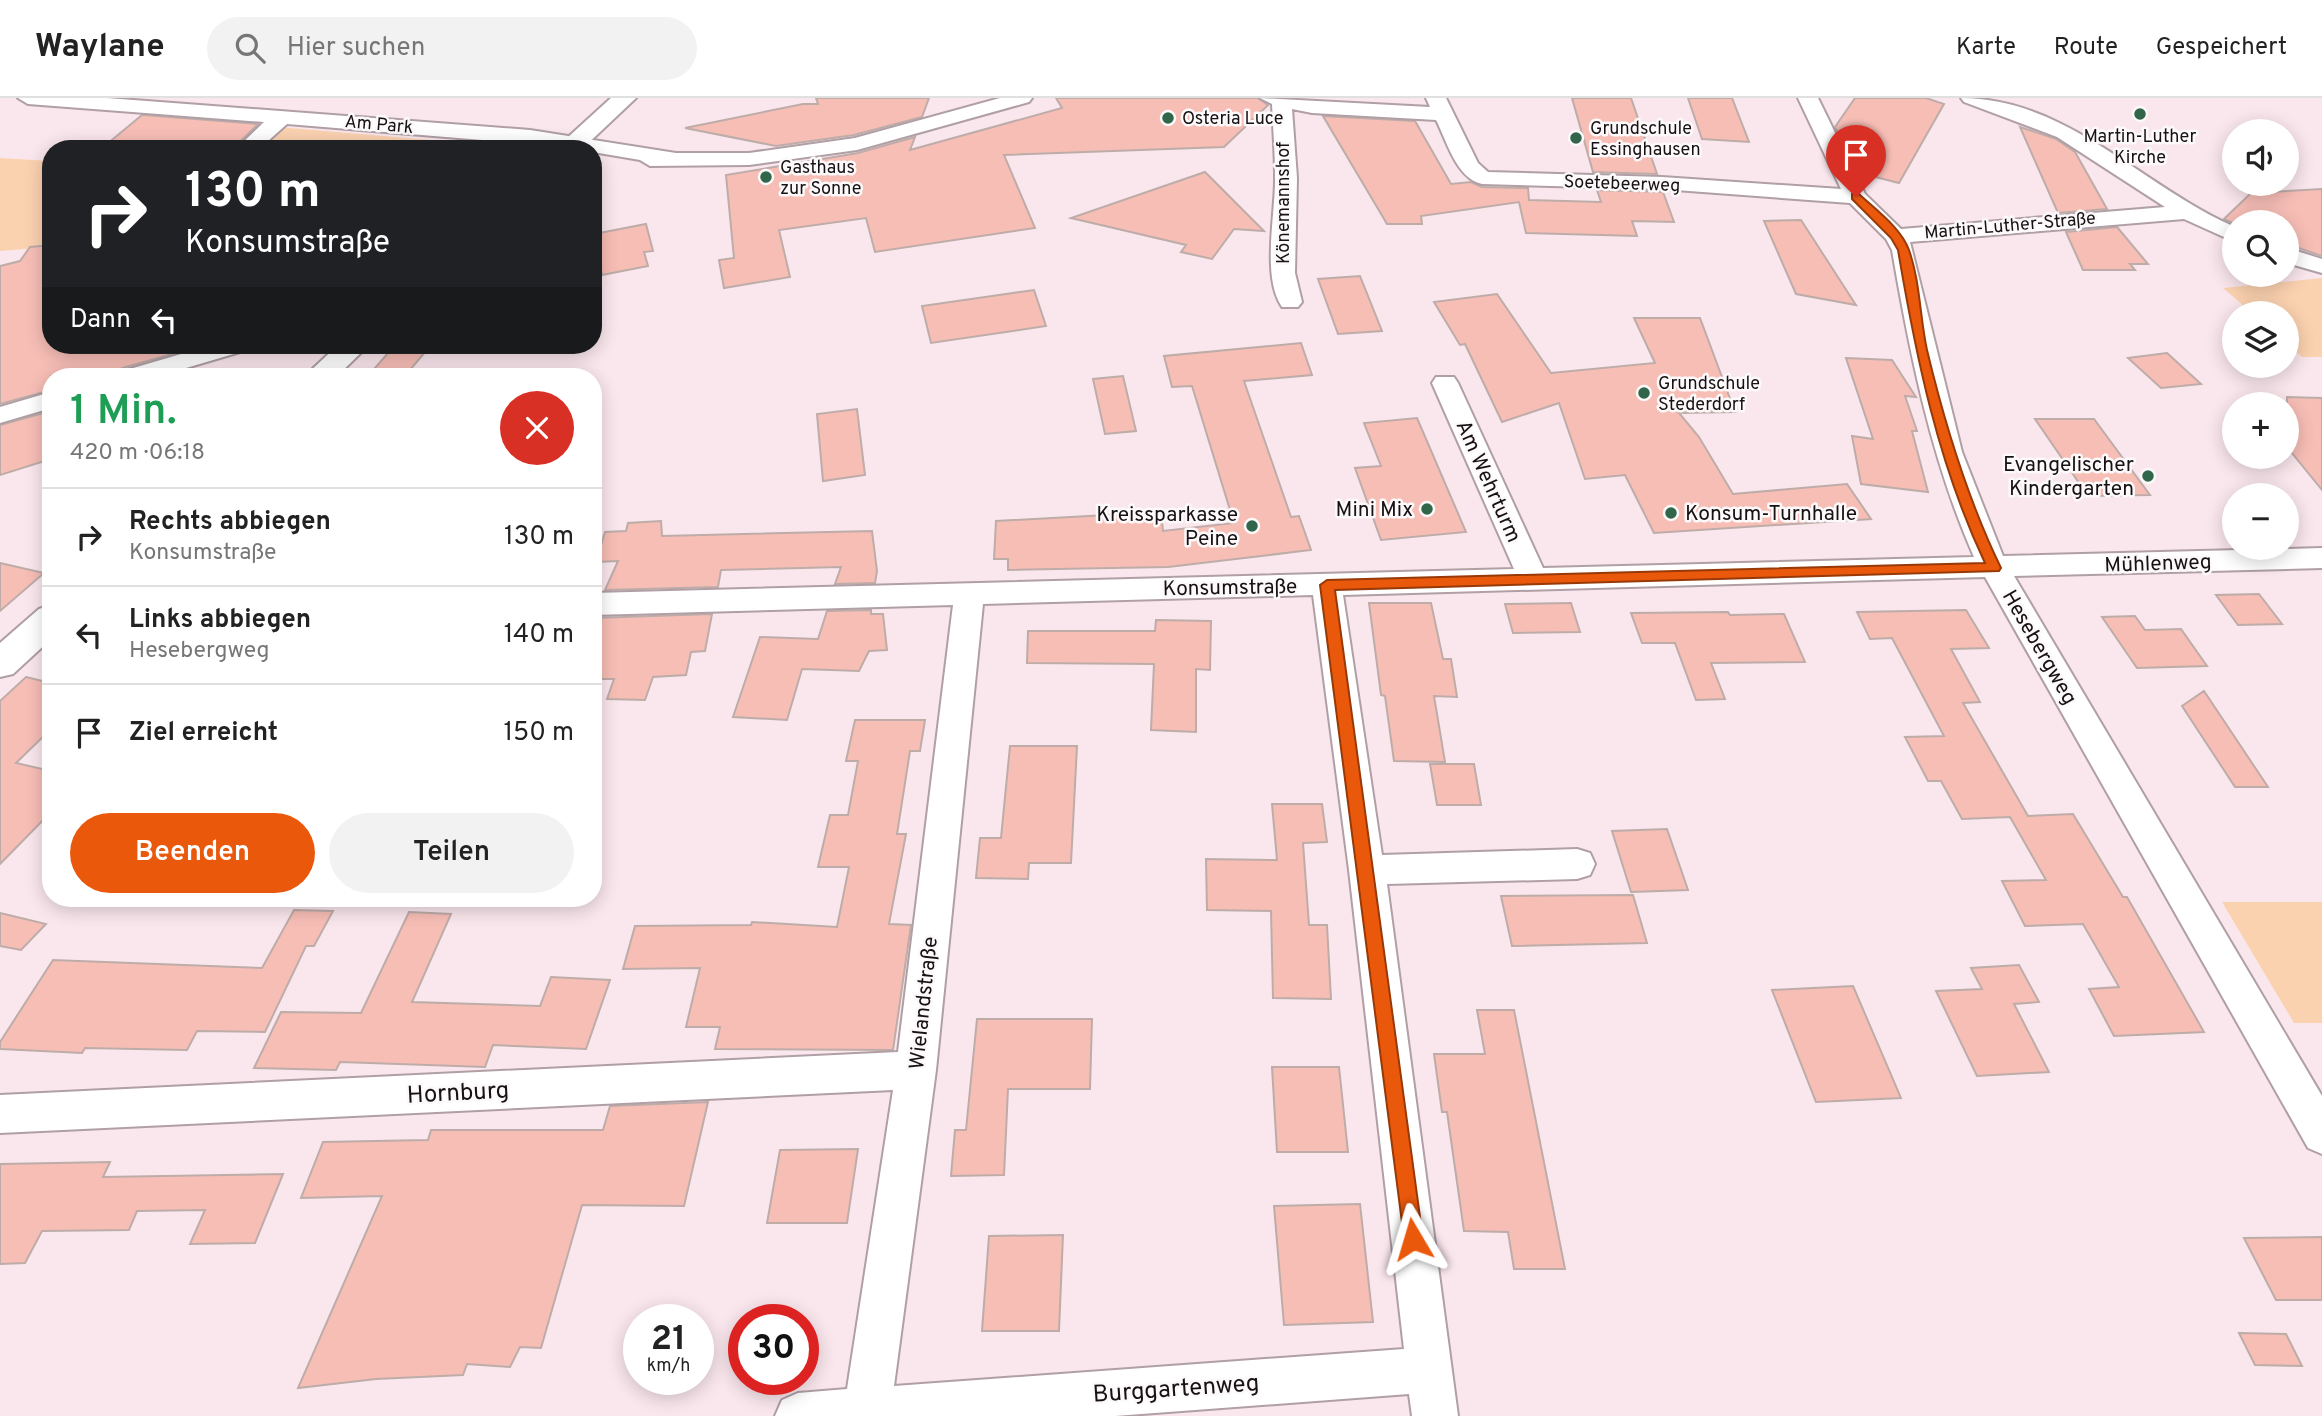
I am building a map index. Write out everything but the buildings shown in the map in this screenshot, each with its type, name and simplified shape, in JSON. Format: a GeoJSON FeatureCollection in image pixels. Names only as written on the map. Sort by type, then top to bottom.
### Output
{"type":"FeatureCollection","features":[{"type":"Feature","properties":{"kind":"main road"},"geometry":{"type":"LineString","coordinates":[[577,140],[625,98]]}},
{"type":"Feature","properties":{"kind":"main road"},"geometry":{"type":"LineString","coordinates":[[329,368],[345,354]]}},
{"type":"Feature","properties":{"kind":"main road"},"geometry":{"type":"LineString","coordinates":[[0,664],[42,626]]}},
{"type":"Feature","properties":{"kind":"street","name":"Am Park"},"geometry":{"type":"LineString","coordinates":[[28,98],[476,133],[531,140]]}},
{"type":"Feature","properties":{"kind":"street"},"geometry":{"type":"LineString","coordinates":[[942,98],[953,118]]}},
{"type":"Feature","properties":{"kind":"street"},"geometry":{"type":"LineString","coordinates":[[602,157],[673,159],[780,156],[857,144],[1022,98]]}},
{"type":"Feature","properties":{"kind":"street","name":"Hesebergweg"},"geometry":{"type":"LineString","coordinates":[[1808,98],[1856,197],[1896,236],[1903,250],[1921,349],[1948,449],[1968,514],[1994,568],[2322,1135]]}},
{"type":"Feature","properties":{"kind":"street","name":"Martin-Luther-Straße"},"geometry":{"type":"LineString","coordinates":[[1971,98],[2054,128],[2093,149],[2185,212],[2222,229]]}},
{"type":"Feature","properties":{"kind":"street"},"geometry":{"type":"LineString","coordinates":[[1276,100],[1359,111],[1440,106]]}},
{"type":"Feature","properties":{"kind":"street","name":"Könemannshof"},"geometry":{"type":"LineString","coordinates":[[1276,100],[1286,178],[1283,273],[1290,302]]}},
{"type":"Feature","properties":{"kind":"street","name":"Soetebeerweg"},"geometry":{"type":"LineString","coordinates":[[1440,106],[1469,166],[1482,178],[1662,183],[1856,197]]}},
{"type":"Feature","properties":{"kind":"street"},"geometry":{"type":"LineString","coordinates":[[256,140],[282,117]]}},
{"type":"Feature","properties":{"kind":"street","name":"Am Park"},"geometry":{"type":"LineString","coordinates":[[476,133],[501,140]]}},
{"type":"Feature","properties":{"kind":"street","name":"Am Park"},"geometry":{"type":"LineString","coordinates":[[602,149],[673,159]]}},
{"type":"Feature","properties":{"kind":"street","name":"Martin-Luther-Straße"},"geometry":{"type":"LineString","coordinates":[[2124,215],[2122,192],[2134,178]]}},
{"type":"Feature","properties":{"kind":"street","name":"Martin-Luther-Straße"},"geometry":{"type":"LineString","coordinates":[[1896,236],[2185,212]]}},
{"type":"Feature","properties":{"kind":"street"},"geometry":{"type":"LineString","coordinates":[[2299,259],[2322,266]]}},
{"type":"Feature","properties":{"kind":"street"},"geometry":{"type":"LineString","coordinates":[[142,368],[158,356]]}},
{"type":"Feature","properties":{"kind":"street","name":"Am Wehrturm"},"geometry":{"type":"LineString","coordinates":[[1445,383],[1533,579]]}},
{"type":"Feature","properties":{"kind":"street"},"geometry":{"type":"LineString","coordinates":[[0,415],[42,403]]}},
{"type":"Feature","properties":{"kind":"street","name":"Mühlenweg"},"geometry":{"type":"LineString","coordinates":[[1994,568],[2322,558]]}},
{"type":"Feature","properties":{"kind":"street","name":"Konsumstraße"},"geometry":{"type":"LineString","coordinates":[[602,604],[1994,568]]}},
{"type":"Feature","properties":{"kind":"street"},"geometry":{"type":"LineString","coordinates":[[1327,585],[1367,870],[1436,1416]]}},
{"type":"Feature","properties":{"kind":"street","name":"Wielandstraße"},"geometry":{"type":"LineString","coordinates":[[867,1411],[916,1070],[969,593]]}},
{"type":"Feature","properties":{"kind":"street"},"geometry":{"type":"LineString","coordinates":[[1367,870],[1577,864]]}},
{"type":"Feature","properties":{"kind":"street","name":"Hornburg"},"geometry":{"type":"LineString","coordinates":[[0,1114],[916,1070]]}},
{"type":"Feature","properties":{"kind":"street","name":"Burggartenweg"},"geometry":{"type":"LineString","coordinates":[[798,1416],[1429,1370]]}},
{"type":"Feature","properties":{"kind":"shaded area"},"geometry":{"type":"Polygon","coordinates":[[[279,127],[431,140],[265,140],[279,127]]]}},
{"type":"Feature","properties":{"kind":"shaded area"},"geometry":{"type":"Polygon","coordinates":[[[0,158],[42,160],[42,248],[0,251],[0,158]]]}},
{"type":"Feature","properties":{"kind":"shaded area"},"geometry":{"type":"Polygon","coordinates":[[[2322,278],[2322,357],[2302,357],[2299,354],[2299,301],[2238,301],[2223,288],[2299,287],[2299,280],[2322,278]]]}},
{"type":"Feature","properties":{"kind":"shaded area"},"geometry":{"type":"Polygon","coordinates":[[[2222,902],[2322,902],[2322,1023],[2294,1023],[2222,902]]]}},
{"type":"Feature","properties":{"kind":"place","name":"Martin-Luther Kirche"},"geometry":{"type":"Point","coordinates":[2140,114]}},
{"type":"Feature","properties":{"kind":"place","name":"Osteria Luce"},"geometry":{"type":"Point","coordinates":[1168,118]}},
{"type":"Feature","properties":{"kind":"place","name":"Grundschule Essinghausen"},"geometry":{"type":"Point","coordinates":[1576,138]}},
{"type":"Feature","properties":{"kind":"place","name":"Gasthaus zur Sonne"},"geometry":{"type":"Point","coordinates":[766,177]}},
{"type":"Feature","properties":{"kind":"place","name":"Grundschule Stederdorf"},"geometry":{"type":"Point","coordinates":[1644,393]}},
{"type":"Feature","properties":{"kind":"place","name":"Evangelischer Kindergarten"},"geometry":{"type":"Point","coordinates":[2148,476]}},
{"type":"Feature","properties":{"kind":"place","name":"Mini Mix"},"geometry":{"type":"Point","coordinates":[1427,509]}},
{"type":"Feature","properties":{"kind":"place","name":"Konsum-Turnhalle"},"geometry":{"type":"Point","coordinates":[1671,513]}},
{"type":"Feature","properties":{"kind":"place","name":"Kreissparkasse Peine"},"geometry":{"type":"Point","coordinates":[1252,526]}},
{"type":"Feature","properties":{"kind":"route"},"geometry":{"type":"LineString","coordinates":[[1413,1239],[1367,870],[1327,585],[1994,568],[1968,514],[1948,449],[1921,349],[1903,250],[1896,236],[1856,197]]}}]}
